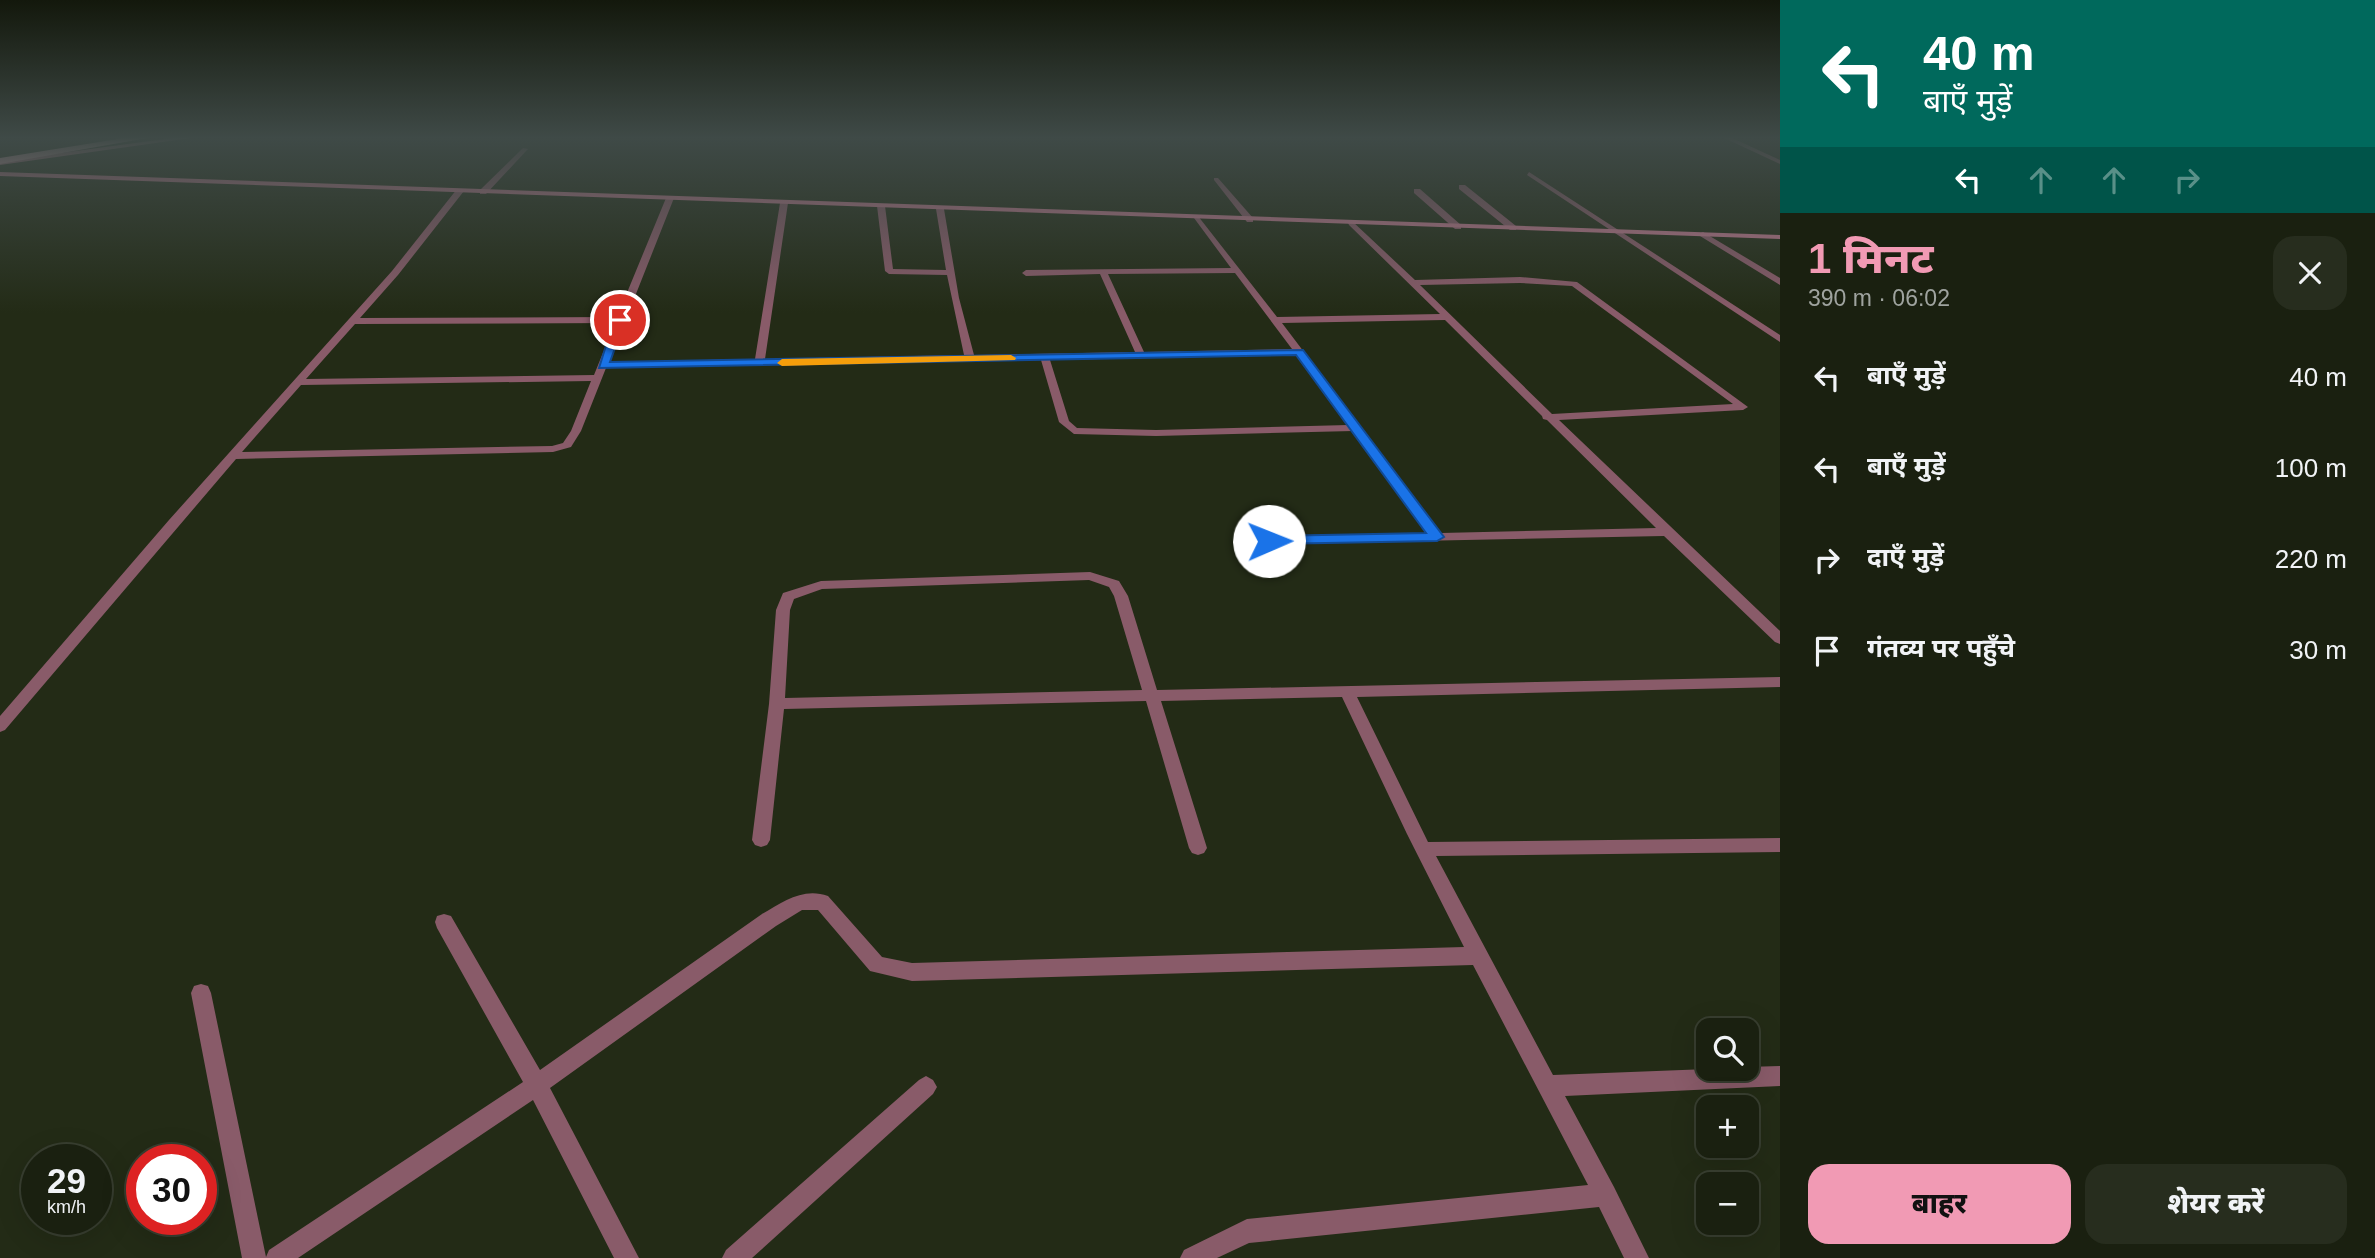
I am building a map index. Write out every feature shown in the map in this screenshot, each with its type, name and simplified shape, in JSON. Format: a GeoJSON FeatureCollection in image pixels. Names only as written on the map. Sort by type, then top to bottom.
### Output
{"type":"FeatureCollection","features":[{"type":"Feature","properties":{"kind":"street"},"geometry":{"type":"LineString","coordinates":[[0,726],[419,245],[456,196]]}},
{"type":"Feature","properties":{"kind":"street"},"geometry":{"type":"LineString","coordinates":[[599,196],[1780,237]]}},
{"type":"Feature","properties":{"kind":"street"},"geometry":{"type":"LineString","coordinates":[[1230,196],[1250,220]]}},
{"type":"Feature","properties":{"kind":"street"},"geometry":{"type":"LineString","coordinates":[[1422,196],[1458,227]]}},
{"type":"Feature","properties":{"kind":"street"},"geometry":{"type":"LineString","coordinates":[[1473,196],[1513,228]]}},
{"type":"Feature","properties":{"kind":"street"},"geometry":{"type":"LineString","coordinates":[[1562,196],[1780,339]]}},
{"type":"Feature","properties":{"kind":"street"},"geometry":{"type":"LineString","coordinates":[[233,456],[554,449],[571,440],[670,198]]}},
{"type":"Feature","properties":{"kind":"street"},"geometry":{"type":"LineString","coordinates":[[759,363],[784,203]]}},
{"type":"Feature","properties":{"kind":"street"},"geometry":{"type":"LineString","coordinates":[[881,206],[889,271],[952,273]]}},
{"type":"Feature","properties":{"kind":"street"},"geometry":{"type":"LineString","coordinates":[[940,209],[955,298],[970,358]]}},
{"type":"Feature","properties":{"kind":"street"},"geometry":{"type":"LineString","coordinates":[[1198,218],[1437,537]]}},
{"type":"Feature","properties":{"kind":"street"},"geometry":{"type":"LineString","coordinates":[[1352,223],[1547,417],[1780,639]]}},
{"type":"Feature","properties":{"kind":"street"},"geometry":{"type":"LineString","coordinates":[[1703,234],[1780,282]]}},
{"type":"Feature","properties":{"kind":"street"},"geometry":{"type":"LineString","coordinates":[[1026,273],[1236,270]]}},
{"type":"Feature","properties":{"kind":"street"},"geometry":{"type":"LineString","coordinates":[[1103,272],[1141,355]]}},
{"type":"Feature","properties":{"kind":"street"},"geometry":{"type":"LineString","coordinates":[[1411,283],[1529,280],[1574,284],[1743,407],[1547,417]]}},
{"type":"Feature","properties":{"kind":"street"},"geometry":{"type":"LineString","coordinates":[[1274,320],[1447,317]]}},
{"type":"Feature","properties":{"kind":"street"},"geometry":{"type":"LineString","coordinates":[[351,321],[620,320]]}},
{"type":"Feature","properties":{"kind":"street"},"geometry":{"type":"LineString","coordinates":[[603,365],[1299,352]]}},
{"type":"Feature","properties":{"kind":"street"},"geometry":{"type":"LineString","coordinates":[[1045,358],[1064,422],[1074,431],[1144,433],[1354,428]]}},
{"type":"Feature","properties":{"kind":"street"},"geometry":{"type":"LineString","coordinates":[[297,382],[598,378]]}},
{"type":"Feature","properties":{"kind":"street"},"geometry":{"type":"LineString","coordinates":[[1269,541],[1667,531]]}},
{"type":"Feature","properties":{"kind":"street"},"geometry":{"type":"LineString","coordinates":[[761,839],[777,704],[783,610],[788,596],[798,590],[821,585],[1090,576],[1114,584],[1121,596],[1198,848]]}},
{"type":"Feature","properties":{"kind":"street"},"geometry":{"type":"LineString","coordinates":[[777,704],[1780,682]]}},
{"type":"Feature","properties":{"kind":"street"},"geometry":{"type":"LineString","coordinates":[[1347,691],[1383,772],[1550,1086],[1637,1258]]}},
{"type":"Feature","properties":{"kind":"street"},"geometry":{"type":"LineString","coordinates":[[1425,849],[1780,845]]}},
{"type":"Feature","properties":{"kind":"street"},"geometry":{"type":"LineString","coordinates":[[278,1258],[537,1085],[769,920],[800,902],[822,902],[877,965],[912,972],[1479,956]]}},
{"type":"Feature","properties":{"kind":"street"},"geometry":{"type":"LineString","coordinates":[[444,922],[537,1085],[627,1258]]}},
{"type":"Feature","properties":{"kind":"street"},"geometry":{"type":"LineString","coordinates":[[201,993],[254,1258]]}},
{"type":"Feature","properties":{"kind":"street"},"geometry":{"type":"LineString","coordinates":[[1550,1086],[1780,1076]]}},
{"type":"Feature","properties":{"kind":"street"},"geometry":{"type":"LineString","coordinates":[[734,1258],[926,1087]]}},
{"type":"Feature","properties":{"kind":"street"},"geometry":{"type":"LineString","coordinates":[[1192,1258],[1247,1231],[1606,1195]]}},
{"type":"Feature","properties":{"kind":"slow traffic"},"geometry":{"type":"LineString","coordinates":[[782,363],[1011,358]]}},
{"type":"Feature","properties":{"kind":"route"},"geometry":{"type":"LineString","coordinates":[[620,320],[603,365],[1299,352],[1437,537],[1269,541]]}}]}
